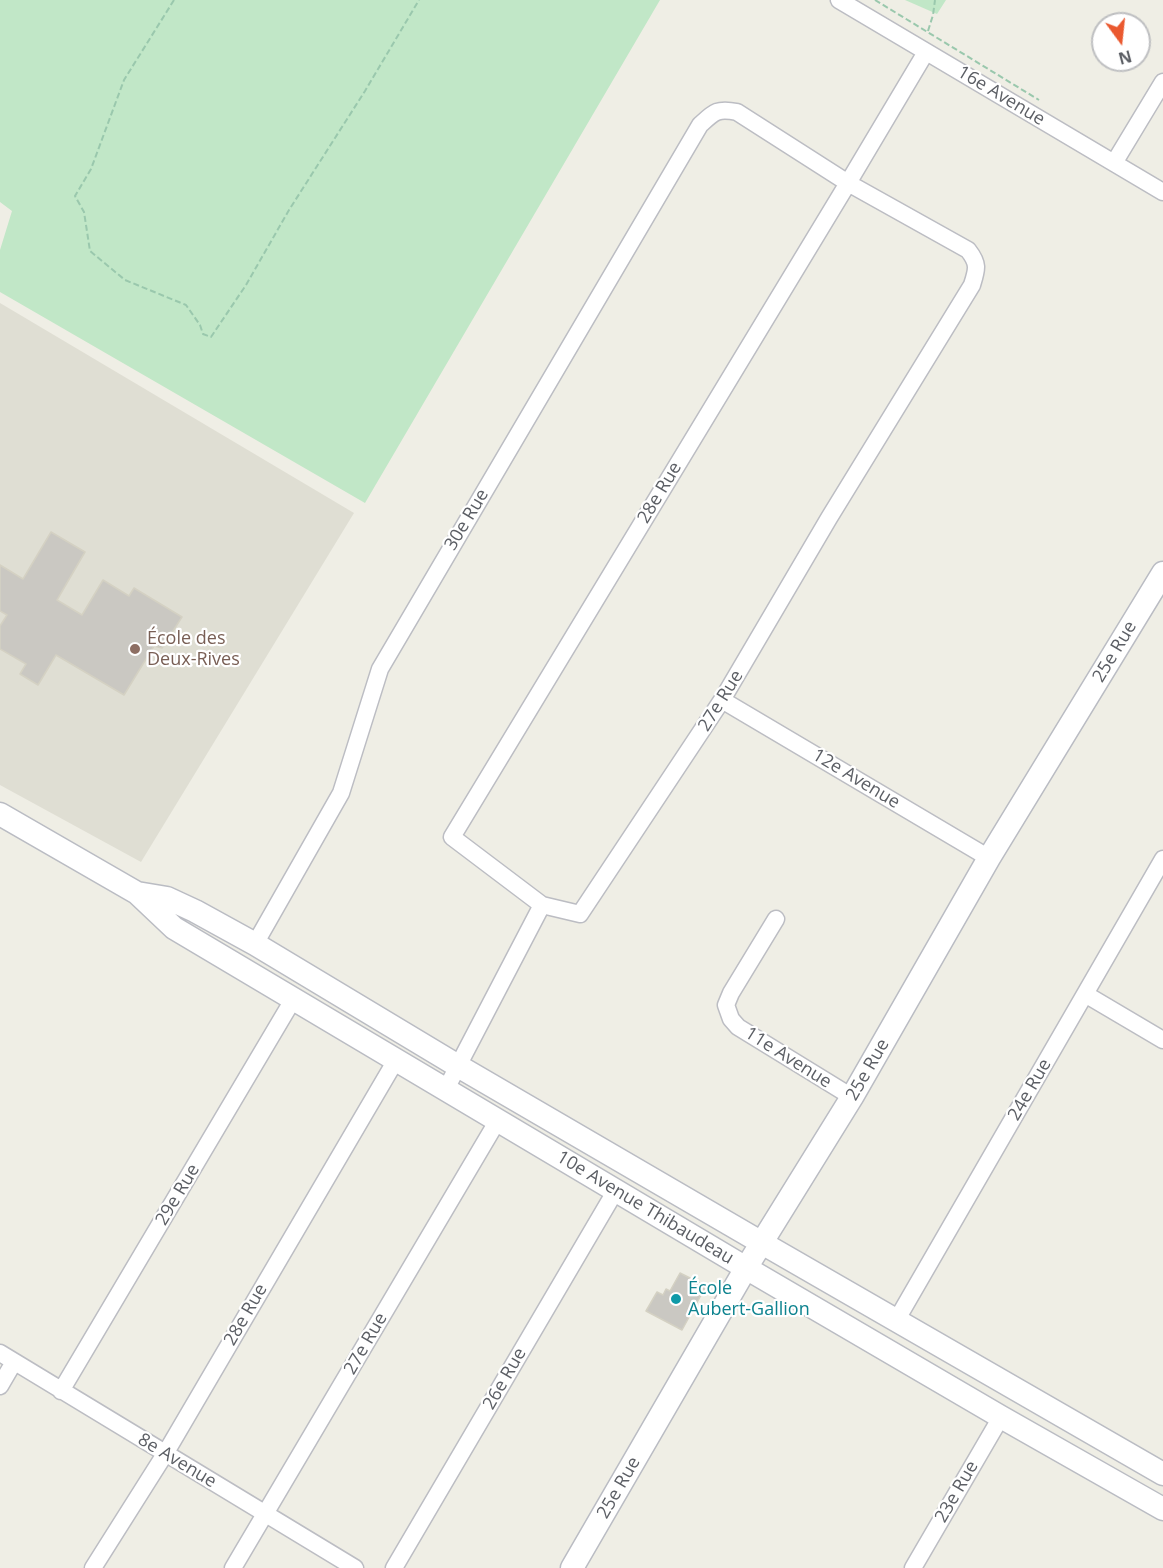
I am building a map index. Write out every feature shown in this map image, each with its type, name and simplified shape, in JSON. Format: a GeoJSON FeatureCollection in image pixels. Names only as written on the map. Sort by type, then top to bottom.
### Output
{"type":"FeatureCollection","features":[{"type":"Feature","properties":{"kind":"street","name":"16e Avenue"},"geometry":{"type":"LineString","coordinates":[[838,0],[1163,192]]}},
{"type":"Feature","properties":{"kind":"street","name":"28e Rue"},"geometry":{"type":"LineString","coordinates":[[542,905],[452,837],[926,52]]}},
{"type":"Feature","properties":{"kind":"street"},"geometry":{"type":"LineString","coordinates":[[1114,163],[1163,82]]}},
{"type":"Feature","properties":{"kind":"street","name":"30e Rue"},"geometry":{"type":"LineString","coordinates":[[255,944],[341,793],[380,669],[700,125],[713,112],[723,110],[737,112],[848,183]]}},
{"type":"Feature","properties":{"kind":"street","name":"27e Rue"},"geometry":{"type":"LineString","coordinates":[[542,905],[580,914],[723,700],[829,518],[972,285],[977,269],[974,258],[968,250],[848,183]]}},
{"type":"Feature","properties":{"kind":"street","name":"25e Rue"},"geometry":{"type":"LineString","coordinates":[[572,1568],[746,1268],[852,1097],[989,858],[1163,573]]}},
{"type":"Feature","properties":{"kind":"street","name":"12e Avenue"},"geometry":{"type":"LineString","coordinates":[[723,700],[989,858]]}},
{"type":"Feature","properties":{"kind":"street","name":"10e Avenue Thibaudeau"},"geometry":{"type":"LineString","coordinates":[[0,814],[137,894],[174,928],[746,1268],[1163,1509]]}},
{"type":"Feature","properties":{"kind":"street","name":"24e Rue"},"geometry":{"type":"LineString","coordinates":[[896,1321],[1163,860]]}},
{"type":"Feature","properties":{"kind":"street","name":"10e Avenue Thibaudeau"},"geometry":{"type":"LineString","coordinates":[[137,894],[167,898],[255,944],[762,1244],[1163,1474]]}},
{"type":"Feature","properties":{"kind":"street"},"geometry":{"type":"LineString","coordinates":[[446,1089],[542,905]]}},
{"type":"Feature","properties":{"kind":"street","name":"11e Avenue"},"geometry":{"type":"LineString","coordinates":[[776,919],[731,993],[726,1005],[731,1019],[738,1027],[852,1097]]}},
{"type":"Feature","properties":{"kind":"street"},"geometry":{"type":"LineString","coordinates":[[1085,994],[1163,1040]]}},
{"type":"Feature","properties":{"kind":"street","name":"29e Rue"},"geometry":{"type":"LineString","coordinates":[[61,1391],[294,998]]}},
{"type":"Feature","properties":{"kind":"street","name":"28e Rue"},"geometry":{"type":"LineString","coordinates":[[93,1568],[165,1454],[396,1060]]}},
{"type":"Feature","properties":{"kind":"street","name":"27e Rue"},"geometry":{"type":"LineString","coordinates":[[233,1568],[498,1120]]}},
{"type":"Feature","properties":{"kind":"street","name":"26e Rue"},"geometry":{"type":"LineString","coordinates":[[394,1568],[616,1190]]}},
{"type":"Feature","properties":{"kind":"street"},"geometry":{"type":"LineString","coordinates":[[0,1386],[7,1357]]}},
{"type":"Feature","properties":{"kind":"street","name":"8e Avenue"},"geometry":{"type":"LineString","coordinates":[[7,1357],[355,1568]]}},
{"type":"Feature","properties":{"kind":"street","name":"23e Rue"},"geometry":{"type":"LineString","coordinates":[[913,1568],[1001,1417]]}},
{"type":"Feature","properties":{"kind":"path"},"geometry":{"type":"LineString","coordinates":[[174,0],[124,80],[91,169],[75,196],[84,212],[90,251],[125,280],[186,305],[200,325],[203,334],[211,338],[246,285],[289,210],[365,92],[419,0]]}},
{"type":"Feature","properties":{"kind":"path"},"geometry":{"type":"LineString","coordinates":[[928,31],[936,0]]}},
{"type":"Feature","properties":{"kind":"shaded area","name":"École des Deux-Rives"},"geometry":{"type":"Polygon","coordinates":[[[0,303],[354,513],[141,862],[0,785],[0,303]]]}},
{"type":"Feature","properties":{"kind":"green space"},"geometry":{"type":"Polygon","coordinates":[[[0,0],[660,0],[365,503],[0,292],[0,250],[12,211],[0,202],[0,0]]]}},
{"type":"Feature","properties":{"kind":"green space"},"geometry":{"type":"Polygon","coordinates":[[[905,0],[946,0],[937,14],[905,0]]]}},
{"type":"Feature","properties":{"kind":"building","name":"École des Deux-Rives"},"geometry":{"type":"Polygon","coordinates":[[[51,532],[85,552],[57,600],[82,615],[103,580],[129,596],[134,588],[182,617],[162,648],[154,646],[124,695],[56,655],[38,685],[20,674],[26,664],[0,649],[0,626],[7,615],[0,611],[0,565],[23,579],[51,532]]]}},
{"type":"Feature","properties":{"kind":"building","name":"École Aubert-Gallion"},"geometry":{"type":"Polygon","coordinates":[[[680,1273],[706,1286],[682,1330],[646,1311],[657,1292],[663,1295],[666,1289],[670,1291],[680,1273]]]}},
{"type":"Feature","properties":{"kind":"place","name":"École des Deux-Rives"},"geometry":{"type":"Point","coordinates":[135,649]}},
{"type":"Feature","properties":{"kind":"place","name":"École Aubert-Gallion"},"geometry":{"type":"Point","coordinates":[676,1299]}}]}
